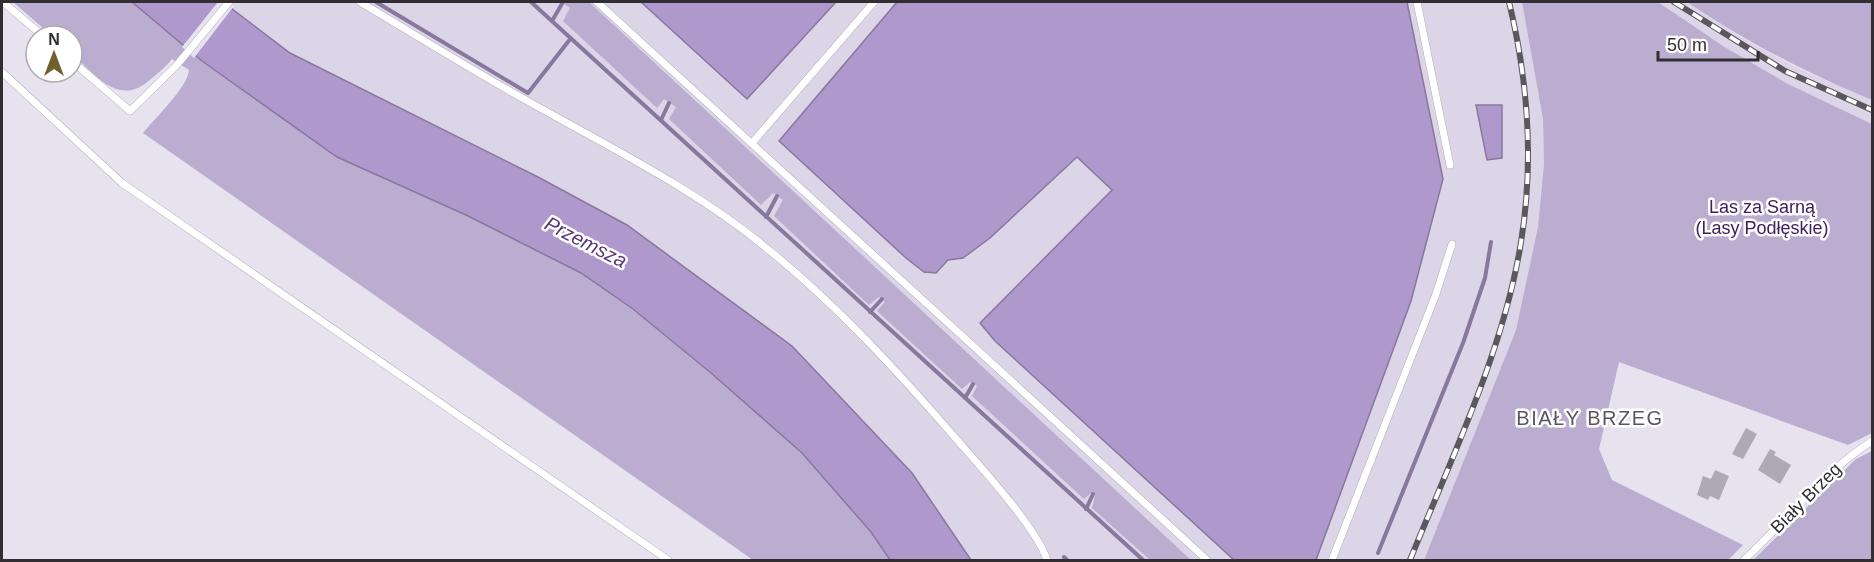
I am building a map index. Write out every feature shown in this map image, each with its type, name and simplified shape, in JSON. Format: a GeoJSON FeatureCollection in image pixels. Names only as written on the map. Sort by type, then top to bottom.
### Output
{"type":"FeatureCollection","features":[{"type":"Feature","properties":{"kind":"lane"},"geometry":{"type":"LineString","coordinates":[[3,2],[29,24]]}},
{"type":"Feature","properties":{"kind":"lane"},"geometry":{"type":"LineString","coordinates":[[84,71],[130,111],[176,66],[229,2]]}},
{"type":"Feature","properties":{"kind":"lane"},"geometry":{"type":"LineString","coordinates":[[360,2],[524,99],[673,183],[770,251],[874,349],[925,403],[978,464],[1054,561]]}},
{"type":"Feature","properties":{"kind":"lane"},"geometry":{"type":"LineString","coordinates":[[597,2],[1207,561]]}},
{"type":"Feature","properties":{"kind":"lane"},"geometry":{"type":"LineString","coordinates":[[752,143],[874,2]]}},
{"type":"Feature","properties":{"kind":"lane"},"geometry":{"type":"LineString","coordinates":[[1417,2],[1450,165]]}},
{"type":"Feature","properties":{"kind":"lane"},"geometry":{"type":"LineString","coordinates":[[2,72],[122,183],[668,561]]}},
{"type":"Feature","properties":{"kind":"lane"},"geometry":{"type":"LineString","coordinates":[[1332,561],[1432,305],[1452,244]]}},
{"type":"Feature","properties":{"kind":"lane","name":"Biały Brzeg"},"geometry":{"type":"LineString","coordinates":[[1744,561],[1820,481],[1848,457],[1872,441]]}},
{"type":"Feature","properties":{"kind":"lane"},"geometry":{"type":"LineString","coordinates":[[1039,542],[1047,561]]}},
{"type":"Feature","properties":{"kind":"shaded area"},"geometry":{"type":"Polygon","coordinates":[[[223,2],[1522,2],[1543,119],[1544,164],[1538,227],[1516,330],[1424,560],[971,560],[912,473],[538,177],[290,53],[223,2]]]}},
{"type":"Feature","properties":{"kind":"shaded area"},"geometry":{"type":"Polygon","coordinates":[[[1658,2],[1687,2],[1734,33],[1795,67],[1872,100],[1872,124],[1788,84],[1723,46],[1658,2]]]}},
{"type":"Feature","properties":{"kind":"green space"},"geometry":{"type":"Polygon","coordinates":[[[13,2],[132,2],[202,61],[262,103],[466,215],[581,273],[633,309],[711,373],[802,453],[871,532],[890,560],[753,560],[143,133],[183,85],[189,70],[172,59],[139,87],[119,90],[109,86],[84,65],[84,24],[38,24],[13,2]]]}},
{"type":"Feature","properties":{"kind":"green space"},"geometry":{"type":"Polygon","coordinates":[[[562,2],[589,2],[1191,560],[1150,560],[1092,508],[1095,495],[1091,493],[1084,499],[972,396],[977,386],[970,382],[962,389],[877,311],[885,302],[879,297],[869,305],[774,216],[783,200],[773,193],[761,205],[669,119],[676,107],[664,99],[657,108],[563,21],[570,8],[562,2]]]}},
{"type":"Feature","properties":{"kind":"green space","name":"Las za Sarną (Lasy Podłęskie)"},"geometry":{"type":"Polygon","coordinates":[[[1522,2],[1658,2],[1723,46],[1788,84],[1872,124],[1872,433],[1848,445],[1619,362],[1599,449],[1612,480],[1743,545],[1728,560],[1424,560],[1516,330],[1538,227],[1544,164],[1543,119],[1522,2]]]}},
{"type":"Feature","properties":{"kind":"green space"},"geometry":{"type":"Polygon","coordinates":[[[1687,2],[1872,2],[1872,100],[1777,56],[1687,2]]]}},
{"type":"Feature","properties":{"kind":"green space"},"geometry":{"type":"Polygon","coordinates":[[[1872,451],[1872,560],[1753,560],[1856,459],[1872,451]]]}},
{"type":"Feature","properties":{"kind":"water","name":"Przemsza"},"geometry":{"type":"Polygon","coordinates":[[[132,2],[223,2],[290,53],[538,177],[627,225],[792,346],[912,473],[971,560],[890,560],[871,532],[802,453],[711,373],[633,309],[581,273],[466,215],[337,157],[202,61],[132,2]]]}},
{"type":"Feature","properties":{"kind":"water"},"geometry":{"type":"Polygon","coordinates":[[[641,2],[836,2],[747,99],[641,2]]]}},
{"type":"Feature","properties":{"kind":"water"},"geometry":{"type":"Polygon","coordinates":[[[897,2],[1407,2],[1443,179],[1411,301],[1316,560],[1234,560],[995,341],[980,323],[1112,190],[1077,157],[990,238],[963,258],[948,260],[936,273],[924,272],[906,258],[779,141],[897,2]]]}},
{"type":"Feature","properties":{"kind":"water"},"geometry":{"type":"Polygon","coordinates":[[[1476,105],[1502,105],[1502,158],[1487,160],[1476,105]]]}},
{"type":"Feature","properties":{"kind":"pier"},"geometry":{"type":"Polygon","coordinates":[[[218,2],[228,2],[234,6],[194,58],[182,47],[218,2]]]}},
{"type":"Feature","properties":{"kind":"building"},"geometry":{"type":"Polygon","coordinates":[[[1746,428],[1757,434],[1743,459],[1732,454],[1746,428]]]}},
{"type":"Feature","properties":{"kind":"building"},"geometry":{"type":"Polygon","coordinates":[[[1770,449],[1776,452],[1774,455],[1791,465],[1780,484],[1758,470],[1770,449]]]}},
{"type":"Feature","properties":{"kind":"building"},"geometry":{"type":"Polygon","coordinates":[[[1715,470],[1729,476],[1719,500],[1710,496],[1708,500],[1697,495],[1703,476],[1711,479],[1715,470]]]}},
{"type":"Feature","properties":{"kind":"waterway"},"geometry":{"type":"LineString","coordinates":[[376,2],[528,93],[571,38]]}},
{"type":"Feature","properties":{"kind":"waterway"},"geometry":{"type":"LineString","coordinates":[[531,2],[1143,560]]}},
{"type":"Feature","properties":{"kind":"waterway"},"geometry":{"type":"LineString","coordinates":[[552,21],[563,2]]}},
{"type":"Feature","properties":{"kind":"waterway"},"geometry":{"type":"LineString","coordinates":[[661,120],[669,103]]}},
{"type":"Feature","properties":{"kind":"waterway"},"geometry":{"type":"LineString","coordinates":[[766,217],[777,196]]}},
{"type":"Feature","properties":{"kind":"waterway"},"geometry":{"type":"LineString","coordinates":[[1378,553],[1463,343],[1485,278],[1491,242]]}},
{"type":"Feature","properties":{"kind":"waterway"},"geometry":{"type":"LineString","coordinates":[[870,312],[882,299]]}},
{"type":"Feature","properties":{"kind":"waterway"},"geometry":{"type":"LineString","coordinates":[[965,398],[973,384]]}},
{"type":"Feature","properties":{"kind":"waterway"},"geometry":{"type":"LineString","coordinates":[[1086,509],[1093,494]]}},
{"type":"Feature","properties":{"kind":"waterway"},"geometry":{"type":"LineString","coordinates":[[1064,557],[1067,560]]}},
{"type":"Feature","properties":{"kind":"railway"},"geometry":{"type":"LineString","coordinates":[[1410,560],[1459,443],[1489,363],[1513,283],[1521,242],[1527,182],[1527,121],[1521,61],[1509,2]]}},
{"type":"Feature","properties":{"kind":"railway"},"geometry":{"type":"LineString","coordinates":[[1674,2],[1785,71],[1872,110]]}},
{"type":"Feature","properties":{"kind":"district","name":"BIAŁY BRZEG"},"geometry":{"type":"Point","coordinates":[1590,418]}}]}
